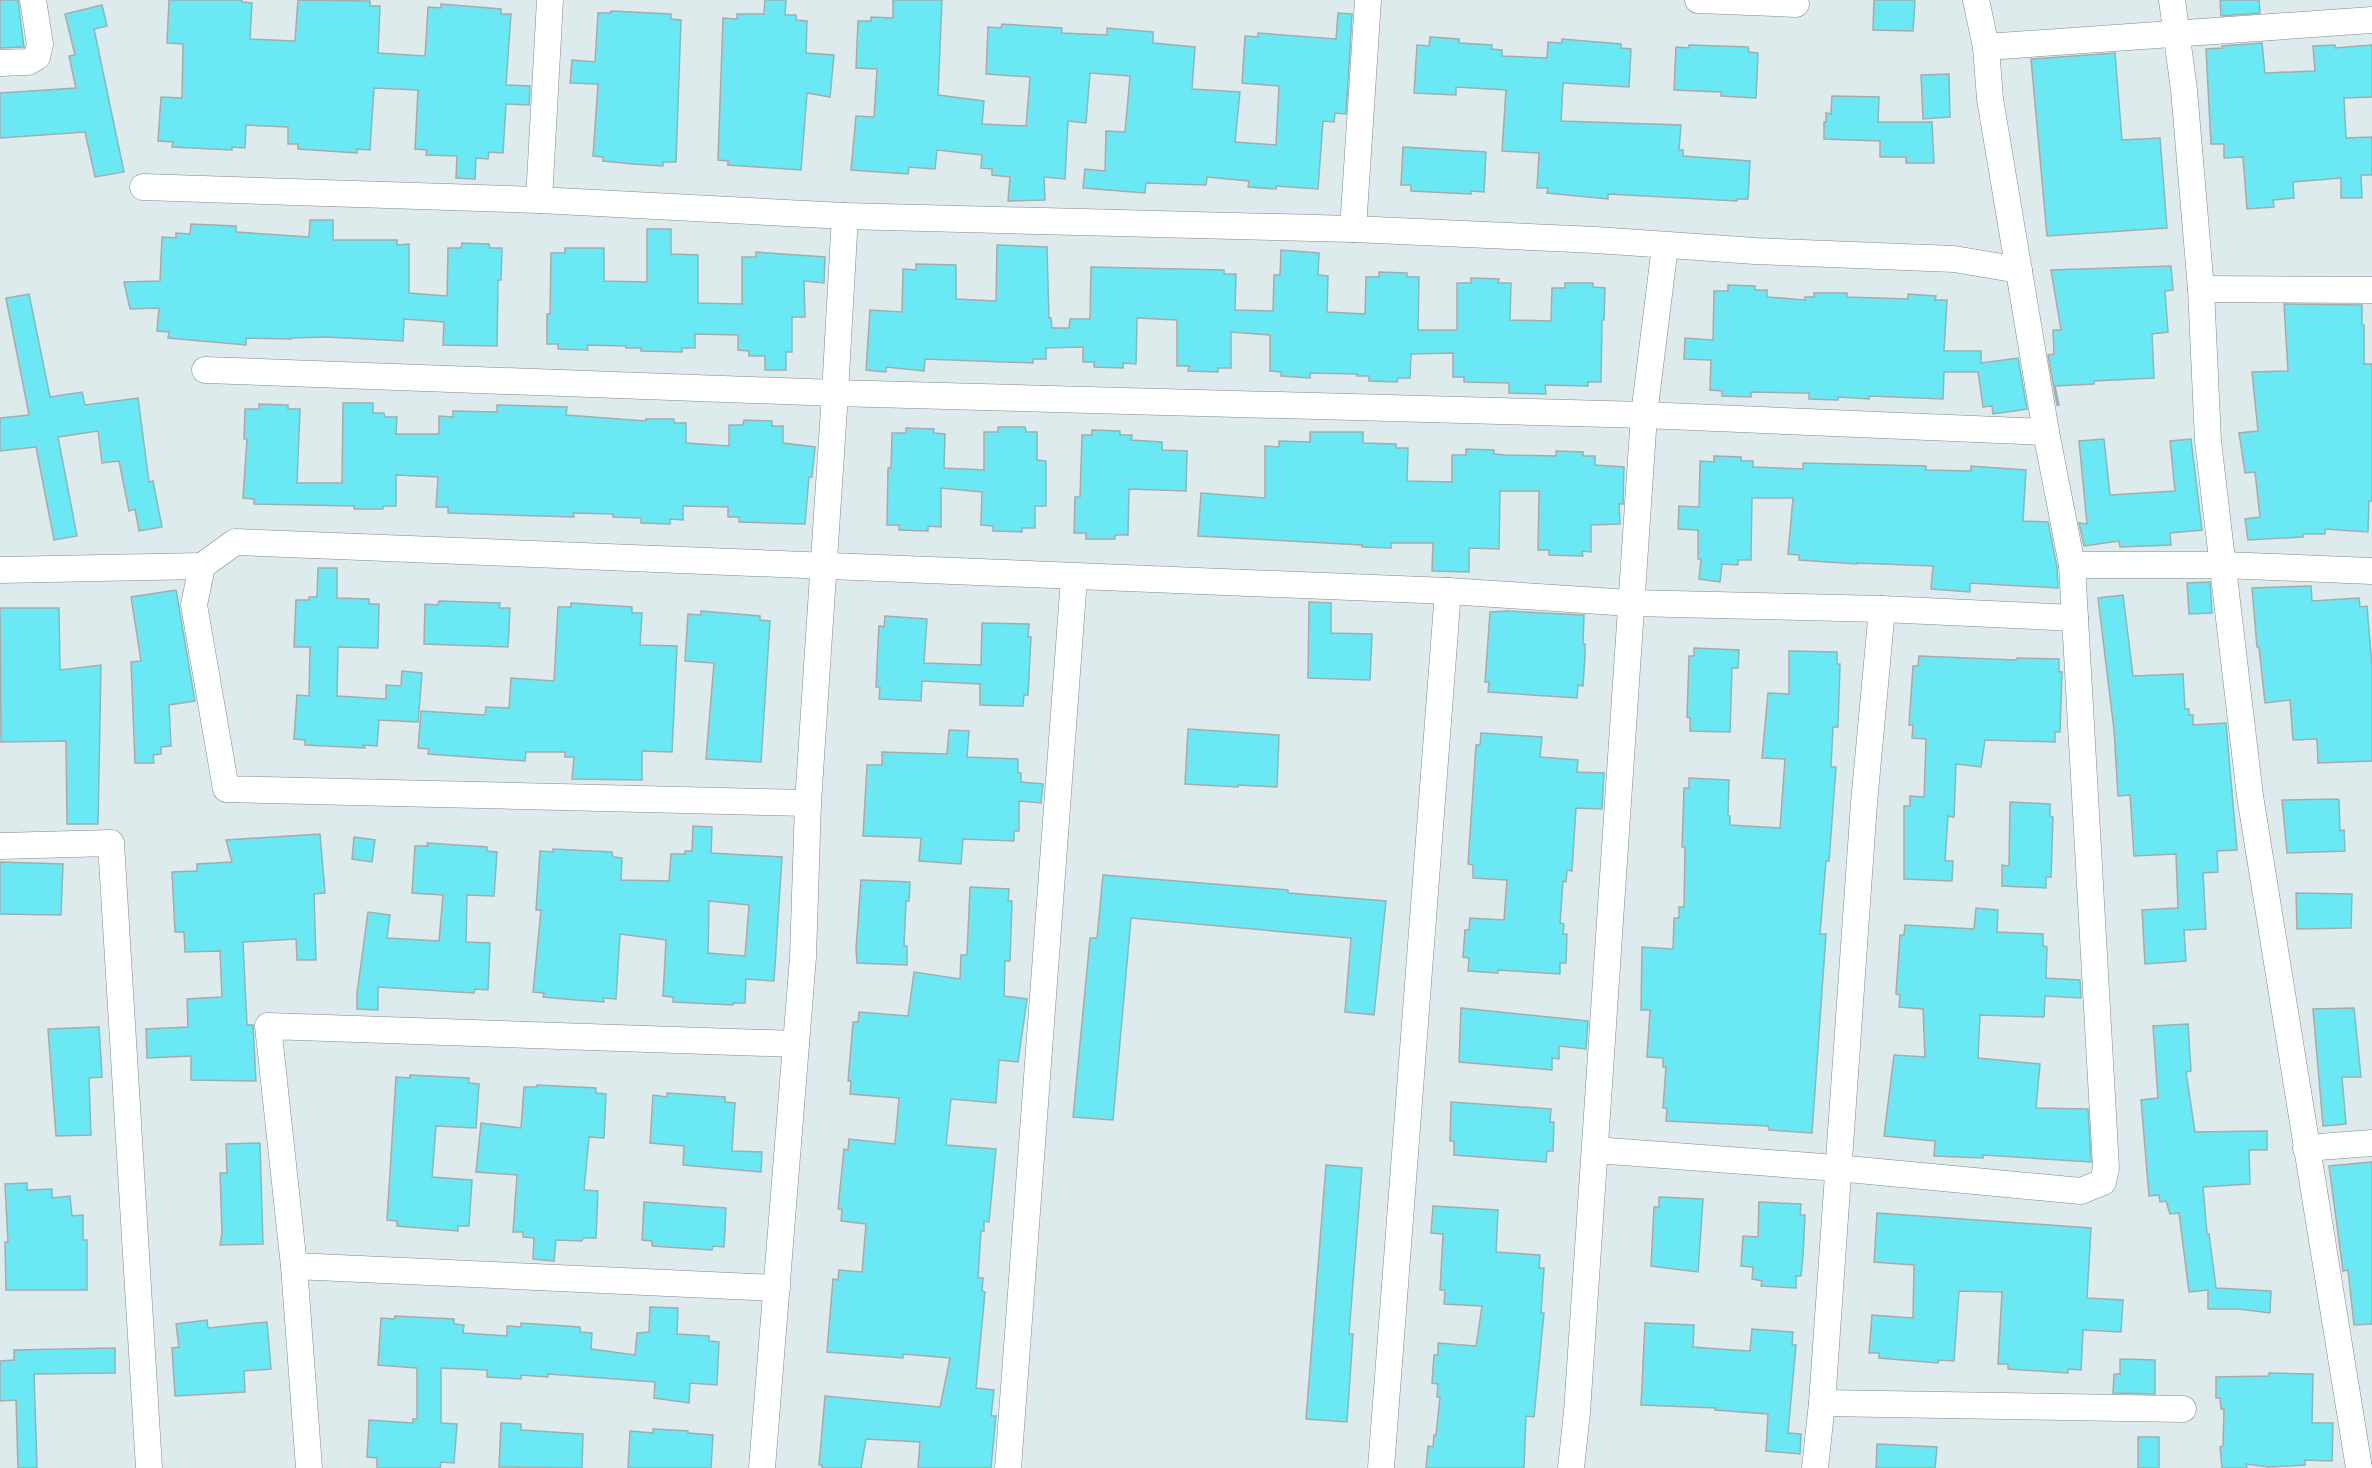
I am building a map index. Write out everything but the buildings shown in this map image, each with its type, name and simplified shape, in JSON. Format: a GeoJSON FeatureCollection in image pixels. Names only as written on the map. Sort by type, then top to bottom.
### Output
{"type":"FeatureCollection","features":[{"type":"Feature","properties":{"kind":"street"},"geometry":{"type":"LineString","coordinates":[[0,63],[28,62],[38,57],[40,44],[33,0]]}},
{"type":"Feature","properties":{"kind":"street"},"geometry":{"type":"LineString","coordinates":[[539,200],[550,0]]}},
{"type":"Feature","properties":{"kind":"street"},"geometry":{"type":"LineString","coordinates":[[1353,229],[1368,0]]}},
{"type":"Feature","properties":{"kind":"street"},"geometry":{"type":"LineString","coordinates":[[1698,0],[1796,4]]}},
{"type":"Feature","properties":{"kind":"street"},"geometry":{"type":"LineString","coordinates":[[1595,1150],[1837,1168],[2081,1191],[2103,1182],[2106,1168],[2072,565],[2046,432],[1990,99],[1986,46],[1976,0]]}},
{"type":"Feature","properties":{"kind":"street"},"geometry":{"type":"LineString","coordinates":[[2172,0],[2201,289],[2208,441],[2250,796],[2306,1148],[2363,1459]]}},
{"type":"Feature","properties":{"kind":"street"},"geometry":{"type":"LineString","coordinates":[[1986,46],[2372,20]]}},
{"type":"Feature","properties":{"kind":"street"},"geometry":{"type":"LineString","coordinates":[[143,187],[539,200],[845,216],[1353,229],[1953,259],[2019,270]]}},
{"type":"Feature","properties":{"kind":"street"},"geometry":{"type":"LineString","coordinates":[[762,1468],[803,957],[808,803],[845,216]]}},
{"type":"Feature","properties":{"kind":"street"},"geometry":{"type":"LineString","coordinates":[[1571,1468],[1578,1412],[1644,415],[1665,246]]}},
{"type":"Feature","properties":{"kind":"street"},"geometry":{"type":"LineString","coordinates":[[2201,289],[2372,290]]}},
{"type":"Feature","properties":{"kind":"street"},"geometry":{"type":"LineString","coordinates":[[205,370],[835,393],[1644,415],[2046,432]]}},
{"type":"Feature","properties":{"kind":"street"},"geometry":{"type":"LineString","coordinates":[[0,570],[202,567],[235,542],[823,565],[1074,578],[1448,591],[1630,603],[1882,609],[2075,618]]}},
{"type":"Feature","properties":{"kind":"street"},"geometry":{"type":"LineString","coordinates":[[2072,565],[2223,565],[2372,571]]}},
{"type":"Feature","properties":{"kind":"street"},"geometry":{"type":"LineString","coordinates":[[202,567],[194,605],[226,789],[808,803]]}},
{"type":"Feature","properties":{"kind":"street"},"geometry":{"type":"LineString","coordinates":[[1008,1468],[1074,578]]}},
{"type":"Feature","properties":{"kind":"street"},"geometry":{"type":"LineString","coordinates":[[1381,1468],[1448,591]]}},
{"type":"Feature","properties":{"kind":"street"},"geometry":{"type":"LineString","coordinates":[[1815,1468],[1822,1403],[1864,802],[1882,609]]}},
{"type":"Feature","properties":{"kind":"street"},"geometry":{"type":"LineString","coordinates":[[0,846],[111,843],[149,1468]]}},
{"type":"Feature","properties":{"kind":"street"},"geometry":{"type":"LineString","coordinates":[[309,1468],[294,1266],[268,1026],[796,1044]]}},
{"type":"Feature","properties":{"kind":"street"},"geometry":{"type":"LineString","coordinates":[[2306,1148],[2372,1143]]}},
{"type":"Feature","properties":{"kind":"street"},"geometry":{"type":"LineString","coordinates":[[294,1266],[777,1288]]}},
{"type":"Feature","properties":{"kind":"street"},"geometry":{"type":"LineString","coordinates":[[1822,1403],[2183,1409]]}}]}
